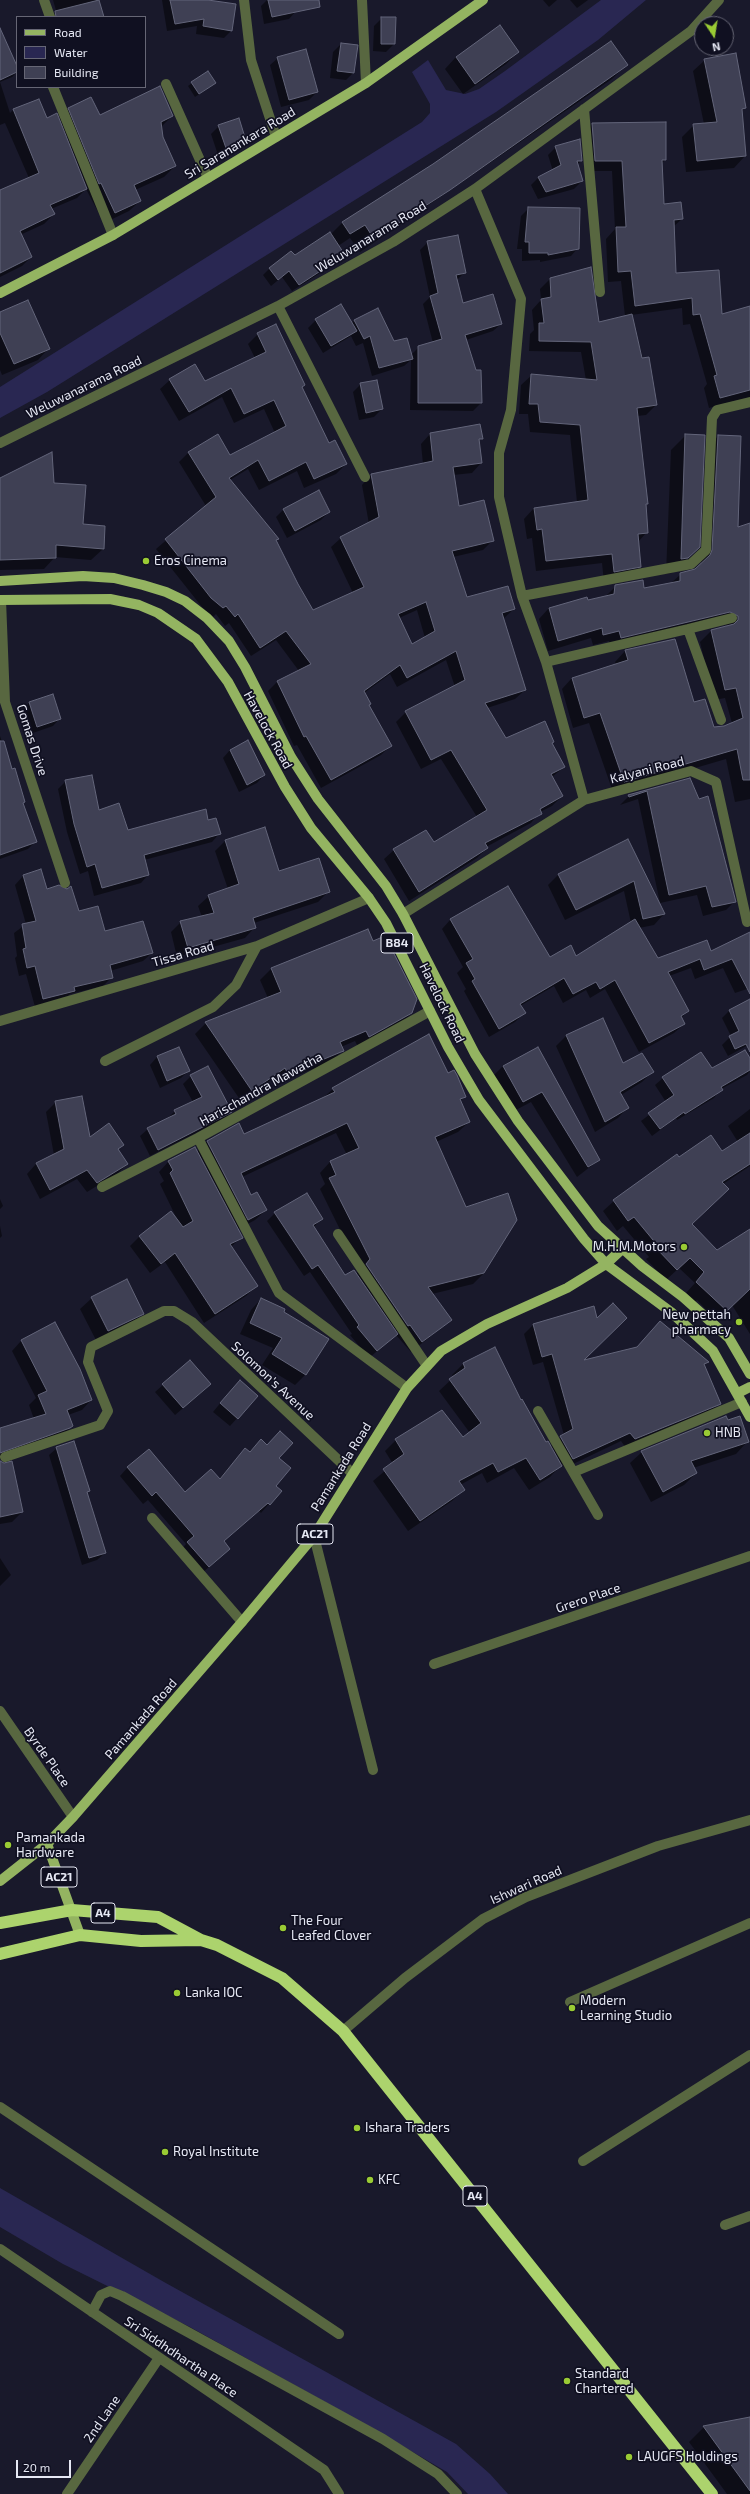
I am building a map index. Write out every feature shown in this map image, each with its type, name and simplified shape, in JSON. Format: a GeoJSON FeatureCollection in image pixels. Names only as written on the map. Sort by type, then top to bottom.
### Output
{"type":"FeatureCollection","features":[{"type":"Feature","properties":{"kind":"highway","name":"A4"},"geometry":{"type":"LineString","coordinates":[[0,1923],[72,1910],[158,1918],[201,1940],[217,1945],[282,1978],[343,2031],[712,2494]]}},
{"type":"Feature","properties":{"kind":"highway","name":"A4"},"geometry":{"type":"LineString","coordinates":[[0,1954],[80,1935],[141,1941],[201,1940]]}},
{"type":"Feature","properties":{"kind":"main road","name":"Sri Saranankara Road"},"geometry":{"type":"LineString","coordinates":[[0,292],[113,234],[366,83],[482,0]]}},
{"type":"Feature","properties":{"kind":"main road","name":"Havelock Road"},"geometry":{"type":"LineString","coordinates":[[0,581],[83,576],[114,578],[166,592],[185,601],[207,618],[229,641],[246,667],[291,757],[318,799],[386,886],[403,914],[475,1054],[518,1121],[598,1226],[622,1249],[729,1338],[750,1374]]}},
{"type":"Feature","properties":{"kind":"main road","name":"Havelock Road"},"geometry":{"type":"LineString","coordinates":[[1,600],[110,599],[139,605],[158,613],[196,639],[228,682],[285,787],[311,828],[370,898],[386,922],[448,1047],[480,1100],[584,1239],[606,1264],[671,1312],[713,1350],[750,1416]]}},
{"type":"Feature","properties":{"kind":"main road","name":"Pamankada Road"},"geometry":{"type":"LineString","coordinates":[[0,1881],[47,1844],[73,1817],[242,1622],[314,1536],[352,1473],[407,1388],[441,1351],[480,1328],[567,1288],[606,1264],[622,1249]]}},
{"type":"Feature","properties":{"kind":"main road"},"geometry":{"type":"LineString","coordinates":[[740,1397],[750,1387]]}},
{"type":"Feature","properties":{"kind":"main road","name":"AC21"},"geometry":{"type":"LineString","coordinates":[[47,1844],[80,1935]]}},
{"type":"Feature","properties":{"kind":"street"},"geometry":{"type":"LineString","coordinates":[[44,0],[50,16]]}},
{"type":"Feature","properties":{"kind":"street"},"geometry":{"type":"LineString","coordinates":[[244,0],[251,60],[276,137]]}},
{"type":"Feature","properties":{"kind":"street"},"geometry":{"type":"LineString","coordinates":[[362,0],[366,83]]}},
{"type":"Feature","properties":{"kind":"street","name":"Weluwanarama Road"},"geometry":{"type":"LineString","coordinates":[[0,443],[278,306],[393,242],[475,188],[692,31],[720,0]]}},
{"type":"Feature","properties":{"kind":"street"},"geometry":{"type":"LineString","coordinates":[[166,84],[208,178]]}},
{"type":"Feature","properties":{"kind":"street"},"geometry":{"type":"LineString","coordinates":[[53,88],[113,234]]}},
{"type":"Feature","properties":{"kind":"street"},"geometry":{"type":"LineString","coordinates":[[584,109],[600,292]]}},
{"type":"Feature","properties":{"kind":"street"},"geometry":{"type":"LineString","coordinates":[[403,914],[584,800],[546,662],[522,596],[499,497],[499,453],[511,410],[521,299],[475,188]]}},
{"type":"Feature","properties":{"kind":"street"},"geometry":{"type":"LineString","coordinates":[[278,306],[365,477]]}},
{"type":"Feature","properties":{"kind":"street"},"geometry":{"type":"LineString","coordinates":[[522,596],[691,564],[706,550],[712,418],[717,410],[750,402]]}},
{"type":"Feature","properties":{"kind":"street","name":"Gomas Drive"},"geometry":{"type":"LineString","coordinates":[[1,600],[5,702],[65,883]]}},
{"type":"Feature","properties":{"kind":"street"},"geometry":{"type":"LineString","coordinates":[[546,662],[732,618]]}},
{"type":"Feature","properties":{"kind":"street"},"geometry":{"type":"LineString","coordinates":[[688,628],[721,720]]}},
{"type":"Feature","properties":{"kind":"street","name":"Kalyani Road"},"geometry":{"type":"LineString","coordinates":[[584,800],[691,771],[716,782],[747,922]]}},
{"type":"Feature","properties":{"kind":"street","name":"Tissa Road"},"geometry":{"type":"LineString","coordinates":[[0,1021],[257,946],[370,898]]}},
{"type":"Feature","properties":{"kind":"street"},"geometry":{"type":"LineString","coordinates":[[105,1061],[213,1007],[236,985],[257,946]]}},
{"type":"Feature","properties":{"kind":"street","name":"Harischandra Mawatha"},"geometry":{"type":"LineString","coordinates":[[102,1187],[198,1138],[430,1011]]}},
{"type":"Feature","properties":{"kind":"street"},"geometry":{"type":"LineString","coordinates":[[198,1138],[279,1293],[407,1388]]}},
{"type":"Feature","properties":{"kind":"street"},"geometry":{"type":"LineString","coordinates":[[338,1234],[427,1366]]}},
{"type":"Feature","properties":{"kind":"street","name":"Solomon's Avenue"},"geometry":{"type":"LineString","coordinates":[[5,1458],[100,1425],[108,1411],[88,1362],[91,1347],[164,1311],[174,1312],[192,1322],[352,1473]]}},
{"type":"Feature","properties":{"kind":"street"},"geometry":{"type":"LineString","coordinates":[[574,1472],[740,1397]]}},
{"type":"Feature","properties":{"kind":"street"},"geometry":{"type":"LineString","coordinates":[[538,1411],[598,1515]]}},
{"type":"Feature","properties":{"kind":"street"},"geometry":{"type":"LineString","coordinates":[[152,1518],[242,1622]]}},
{"type":"Feature","properties":{"kind":"street"},"geometry":{"type":"LineString","coordinates":[[314,1536],[373,1770]]}},
{"type":"Feature","properties":{"kind":"street","name":"Grero Place"},"geometry":{"type":"LineString","coordinates":[[434,1664],[750,1556]]}},
{"type":"Feature","properties":{"kind":"street","name":"Byrde Place"},"geometry":{"type":"LineString","coordinates":[[0,1711],[73,1817]]}},
{"type":"Feature","properties":{"kind":"street","name":"Ishwari Road"},"geometry":{"type":"LineString","coordinates":[[343,2031],[405,1978],[483,1919],[526,1897],[658,1846],[750,1820]]}},
{"type":"Feature","properties":{"kind":"street"},"geometry":{"type":"LineString","coordinates":[[570,2002],[750,1923]]}},
{"type":"Feature","properties":{"kind":"street"},"geometry":{"type":"LineString","coordinates":[[583,2161],[750,2055]]}},
{"type":"Feature","properties":{"kind":"street"},"geometry":{"type":"LineString","coordinates":[[0,2107],[339,2334]]}},
{"type":"Feature","properties":{"kind":"street"},"geometry":{"type":"LineString","coordinates":[[725,2225],[750,2216]]}},
{"type":"Feature","properties":{"kind":"street","name":"Sri Siddhdhartha Place"},"geometry":{"type":"LineString","coordinates":[[0,2249],[324,2470],[339,2494]]}},
{"type":"Feature","properties":{"kind":"street"},"geometry":{"type":"LineString","coordinates":[[92,2312],[101,2295],[110,2291],[122,2296],[383,2439],[438,2474],[457,2494]]}},
{"type":"Feature","properties":{"kind":"street","name":"2nd Lane"},"geometry":{"type":"LineString","coordinates":[[67,2494],[159,2358]]}},
{"type":"Feature","properties":{"kind":"water"},"geometry":{"type":"Polygon","coordinates":[[[601,0],[646,0],[598,40],[496,112],[47,392],[0,418],[0,387],[422,122],[430,113],[430,104],[412,72],[428,60],[446,90],[465,94],[479,89],[601,0]]]}},
{"type":"Feature","properties":{"kind":"water"},"geometry":{"type":"Polygon","coordinates":[[[0,2188],[164,2282],[456,2444],[490,2474],[508,2494],[468,2494],[447,2472],[370,2427],[190,2327],[63,2264],[0,2227],[0,2188]]]}},
{"type":"Feature","properties":{"kind":"building"},"geometry":{"type":"Polygon","coordinates":[[[99,0],[104,16],[56,16],[55,11],[99,0]]]}},
{"type":"Feature","properties":{"kind":"building"},"geometry":{"type":"Polygon","coordinates":[[[170,0],[208,0],[236,4],[232,31],[203,26],[204,19],[175,24],[170,0]]]}},
{"type":"Feature","properties":{"kind":"building"},"geometry":{"type":"Polygon","coordinates":[[[268,0],[319,0],[320,7],[272,17],[268,0]]]}},
{"type":"Feature","properties":{"kind":"building"},"geometry":{"type":"Polygon","coordinates":[[[381,17],[396,17],[395,44],[381,44],[381,17]]]}},
{"type":"Feature","properties":{"kind":"building"},"geometry":{"type":"Polygon","coordinates":[[[500,25],[519,52],[475,84],[456,57],[500,25]]]}},
{"type":"Feature","properties":{"kind":"building"},"geometry":{"type":"Polygon","coordinates":[[[0,28],[16,64],[16,72],[0,80],[0,28]]]}},
{"type":"Feature","properties":{"kind":"building"},"geometry":{"type":"Polygon","coordinates":[[[611,41],[628,65],[450,190],[374,239],[365,225],[350,234],[342,222],[433,164],[611,41]]]}},
{"type":"Feature","properties":{"kind":"building"},"geometry":{"type":"Polygon","coordinates":[[[341,43],[358,45],[354,73],[337,71],[341,43]]]}},
{"type":"Feature","properties":{"kind":"building"},"geometry":{"type":"Polygon","coordinates":[[[306,49],[318,92],[289,100],[277,57],[306,49]]]}},
{"type":"Feature","properties":{"kind":"building"},"geometry":{"type":"Polygon","coordinates":[[[734,53],[736,53],[746,108],[742,109],[746,156],[697,161],[693,124],[717,122],[704,59],[720,56],[734,56],[734,53]]]}},
{"type":"Feature","properties":{"kind":"building"},"geometry":{"type":"Polygon","coordinates":[[[208,71],[216,83],[199,94],[191,82],[208,71]]]}},
{"type":"Feature","properties":{"kind":"building"},"geometry":{"type":"Polygon","coordinates":[[[160,86],[173,116],[161,122],[163,137],[176,166],[134,185],[141,201],[115,213],[101,183],[99,184],[68,108],[91,97],[100,115],[160,86]]]}},
{"type":"Feature","properties":{"kind":"building"},"geometry":{"type":"Polygon","coordinates":[[[39,99],[47,118],[57,113],[87,189],[50,205],[55,214],[20,231],[32,257],[0,273],[0,190],[39,173],[13,109],[39,99]]]}},
{"type":"Feature","properties":{"kind":"building"},"geometry":{"type":"Polygon","coordinates":[[[239,118],[247,144],[227,151],[218,125],[239,118]]]}},
{"type":"Feature","properties":{"kind":"building"},"geometry":{"type":"Polygon","coordinates":[[[666,122],[666,160],[662,160],[664,204],[681,202],[683,219],[674,220],[676,273],[719,270],[722,314],[750,306],[750,390],[720,398],[714,376],[717,375],[700,314],[693,315],[692,298],[635,306],[631,271],[618,272],[616,227],[626,227],[622,161],[595,161],[592,123],[666,122]]]}},
{"type":"Feature","properties":{"kind":"building"},"geometry":{"type":"Polygon","coordinates":[[[580,139],[582,161],[577,161],[583,181],[546,192],[538,177],[561,165],[555,146],[580,139]]]}},
{"type":"Feature","properties":{"kind":"building"},"geometry":{"type":"Polygon","coordinates":[[[528,207],[580,208],[579,249],[548,255],[548,253],[529,253],[529,242],[525,242],[528,207]]]}},
{"type":"Feature","properties":{"kind":"building"},"geometry":{"type":"Polygon","coordinates":[[[330,232],[345,255],[299,285],[289,271],[278,280],[269,268],[291,251],[295,255],[330,232]]]}},
{"type":"Feature","properties":{"kind":"building"},"geometry":{"type":"Polygon","coordinates":[[[458,235],[466,273],[456,275],[463,303],[493,294],[502,324],[465,335],[476,370],[481,370],[482,403],[418,403],[418,346],[442,339],[430,296],[438,293],[427,241],[458,235]]]}},
{"type":"Feature","properties":{"kind":"building"},"geometry":{"type":"Polygon","coordinates":[[[591,267],[599,322],[632,314],[642,358],[649,357],[657,405],[637,408],[648,504],[646,504],[648,533],[638,534],[641,567],[614,572],[612,554],[546,561],[542,529],[537,530],[534,508],[588,500],[580,425],[540,422],[538,404],[529,404],[531,374],[597,380],[591,342],[539,341],[539,323],[544,323],[541,299],[551,297],[550,278],[591,267]]]}},
{"type":"Feature","properties":{"kind":"building"},"geometry":{"type":"Polygon","coordinates":[[[28,300],[50,349],[14,364],[0,333],[0,312],[28,300]]]}},
{"type":"Feature","properties":{"kind":"building"},"geometry":{"type":"Polygon","coordinates":[[[341,304],[357,331],[331,346],[315,319],[341,304]]]}},
{"type":"Feature","properties":{"kind":"building"},"geometry":{"type":"Polygon","coordinates":[[[378,308],[394,341],[407,338],[413,359],[379,368],[370,336],[364,339],[354,320],[378,308]]]}},
{"type":"Feature","properties":{"kind":"building"},"geometry":{"type":"Polygon","coordinates":[[[276,324],[305,385],[302,387],[329,443],[335,440],[347,464],[314,479],[306,462],[269,481],[258,460],[229,478],[279,539],[276,540],[313,610],[364,587],[340,537],[379,517],[371,474],[433,461],[430,433],[480,424],[483,439],[479,439],[482,463],[453,467],[459,506],[484,500],[494,541],[452,551],[467,597],[508,586],[515,609],[502,613],[526,690],[485,703],[506,738],[545,721],[554,742],[552,743],[565,767],[551,774],[563,796],[540,809],[542,814],[485,843],[488,848],[419,892],[393,849],[426,830],[434,842],[487,810],[451,750],[431,760],[405,711],[465,680],[456,651],[407,678],[400,665],[364,691],[371,704],[369,705],[392,746],[331,780],[306,736],[304,737],[277,681],[311,664],[286,631],[260,648],[238,614],[235,617],[226,606],[223,608],[211,598],[165,539],[216,497],[188,452],[218,434],[230,455],[286,426],[274,400],[244,414],[231,388],[189,412],[169,379],[195,364],[205,381],[266,352],[257,333],[276,324]],[[426,602],[398,614],[412,644],[435,631],[426,602]]]}},
{"type":"Feature","properties":{"kind":"building"},"geometry":{"type":"Polygon","coordinates":[[[377,380],[383,409],[366,413],[360,383],[377,380]]]}},
{"type":"Feature","properties":{"kind":"building"},"geometry":{"type":"Polygon","coordinates":[[[685,434],[705,435],[700,547],[688,558],[681,559],[685,434]]]}},
{"type":"Feature","properties":{"kind":"building"},"geometry":{"type":"Polygon","coordinates":[[[718,435],[741,436],[738,527],[750,523],[750,780],[743,780],[737,749],[624,782],[600,713],[584,718],[572,678],[628,660],[625,650],[675,639],[694,702],[705,699],[714,727],[724,726],[743,718],[736,688],[725,690],[711,630],[734,624],[738,620],[738,616],[730,612],[621,638],[619,631],[603,635],[602,628],[558,641],[549,608],[587,597],[588,600],[614,594],[615,585],[643,580],[644,588],[680,581],[680,573],[695,569],[710,555],[712,550],[718,435]]]}},
{"type":"Feature","properties":{"kind":"building"},"geometry":{"type":"Polygon","coordinates":[[[52,452],[54,483],[86,485],[83,524],[105,526],[104,549],[56,545],[56,558],[0,560],[0,478],[52,452]]]}},
{"type":"Feature","properties":{"kind":"building"},"geometry":{"type":"Polygon","coordinates":[[[319,490],[330,512],[295,531],[283,509],[319,490]]]}},
{"type":"Feature","properties":{"kind":"building"},"geometry":{"type":"Polygon","coordinates":[[[53,694],[61,719],[37,727],[29,702],[53,694]]]}},
{"type":"Feature","properties":{"kind":"building"},"geometry":{"type":"Polygon","coordinates":[[[248,740],[265,775],[247,785],[230,750],[248,740]]]}},
{"type":"Feature","properties":{"kind":"building"},"geometry":{"type":"Polygon","coordinates":[[[0,741],[4,741],[12,769],[15,768],[25,802],[23,803],[37,842],[0,855],[0,741]]]}},
{"type":"Feature","properties":{"kind":"building"},"geometry":{"type":"Polygon","coordinates":[[[92,775],[99,810],[119,803],[128,830],[206,809],[208,820],[216,818],[221,834],[144,855],[149,875],[102,888],[95,864],[87,867],[74,824],[65,780],[92,775]]]}},
{"type":"Feature","properties":{"kind":"building"},"geometry":{"type":"Polygon","coordinates":[[[690,778],[699,799],[708,796],[736,902],[712,907],[706,886],[669,895],[647,791],[629,797],[628,795],[690,778]]]}},
{"type":"Feature","properties":{"kind":"building"},"geometry":{"type":"Polygon","coordinates":[[[265,827],[279,871],[319,858],[330,892],[253,918],[256,928],[188,948],[180,921],[214,913],[208,895],[239,884],[225,840],[265,827]]]}},
{"type":"Feature","properties":{"kind":"building"},"geometry":{"type":"Polygon","coordinates":[[[628,839],[665,914],[643,919],[634,881],[576,910],[558,874],[628,839]]]}},
{"type":"Feature","properties":{"kind":"building"},"geometry":{"type":"Polygon","coordinates":[[[41,869],[47,889],[59,885],[67,889],[71,886],[79,911],[98,906],[105,931],[143,921],[153,953],[110,965],[113,978],[74,987],[75,991],[43,999],[35,966],[27,968],[23,949],[26,948],[22,924],[36,921],[23,875],[41,869]]]}},
{"type":"Feature","properties":{"kind":"building"},"geometry":{"type":"Polygon","coordinates":[[[508,886],[550,957],[571,945],[576,956],[635,919],[658,958],[707,940],[711,951],[750,932],[750,994],[732,959],[704,970],[700,959],[668,972],[689,1011],[681,1016],[685,1024],[649,1043],[615,980],[600,989],[596,982],[573,994],[564,978],[520,1004],[526,1013],[499,1029],[472,981],[475,979],[466,963],[473,959],[450,919],[508,886]]]}},
{"type":"Feature","properties":{"kind":"building"},"geometry":{"type":"Polygon","coordinates":[[[368,929],[373,941],[385,936],[417,999],[412,1013],[369,1037],[366,1031],[340,1042],[344,1051],[288,1074],[285,1068],[252,1091],[205,1022],[281,992],[271,968],[368,929]]]}},
{"type":"Feature","properties":{"kind":"building"},"geometry":{"type":"Polygon","coordinates":[[[750,999],[750,1052],[746,1044],[735,1049],[729,1036],[739,1031],[729,1010],[750,999]]]}},
{"type":"Feature","properties":{"kind":"building"},"geometry":{"type":"Polygon","coordinates":[[[603,1018],[623,1063],[642,1053],[654,1072],[620,1092],[629,1108],[605,1122],[566,1035],[603,1018]]]}},
{"type":"Feature","properties":{"kind":"building"},"geometry":{"type":"Polygon","coordinates":[[[429,1034],[448,1073],[454,1070],[457,1075],[466,1097],[460,1099],[470,1122],[435,1137],[466,1207],[508,1193],[517,1220],[484,1273],[428,1287],[452,1320],[422,1342],[410,1325],[408,1326],[366,1264],[370,1259],[329,1178],[336,1175],[330,1161],[359,1148],[347,1123],[241,1173],[251,1195],[257,1192],[267,1210],[248,1220],[207,1141],[239,1123],[244,1134],[335,1092],[332,1088],[429,1034]]]}},
{"type":"Feature","properties":{"kind":"building"},"geometry":{"type":"Polygon","coordinates":[[[179,1047],[190,1071],[167,1081],[157,1056],[179,1047]]]}},
{"type":"Feature","properties":{"kind":"building"},"geometry":{"type":"Polygon","coordinates":[[[538,1047],[600,1160],[588,1167],[542,1092],[523,1102],[503,1066],[538,1047]]]}},
{"type":"Feature","properties":{"kind":"building"},"geometry":{"type":"Polygon","coordinates":[[[745,1050],[750,1058],[750,1070],[721,1087],[723,1090],[685,1114],[684,1112],[660,1129],[648,1113],[674,1095],[662,1077],[701,1052],[712,1068],[745,1050]]]}},
{"type":"Feature","properties":{"kind":"building"},"geometry":{"type":"Polygon","coordinates":[[[208,1066],[232,1112],[158,1150],[147,1128],[176,1114],[174,1110],[202,1097],[190,1075],[208,1066]]]}},
{"type":"Feature","properties":{"kind":"building"},"geometry":{"type":"Polygon","coordinates":[[[82,1096],[90,1137],[109,1123],[124,1145],[118,1149],[128,1164],[97,1183],[87,1170],[50,1190],[36,1163],[64,1149],[55,1101],[82,1096]]]}},
{"type":"Feature","properties":{"kind":"building"},"geometry":{"type":"Polygon","coordinates":[[[750,1133],[750,1164],[722,1182],[729,1189],[692,1224],[717,1250],[750,1229],[750,1289],[727,1311],[696,1282],[704,1272],[690,1258],[677,1270],[656,1248],[658,1246],[634,1217],[628,1221],[613,1200],[677,1154],[679,1157],[711,1135],[722,1151],[750,1133]]]}},
{"type":"Feature","properties":{"kind":"building"},"geometry":{"type":"Polygon","coordinates":[[[195,1147],[243,1238],[230,1244],[258,1286],[215,1314],[175,1253],[161,1264],[139,1236],[171,1211],[183,1227],[193,1221],[170,1173],[173,1170],[168,1161],[195,1147]]]}},
{"type":"Feature","properties":{"kind":"building"},"geometry":{"type":"Polygon","coordinates":[[[307,1193],[323,1219],[313,1225],[345,1275],[354,1270],[398,1334],[377,1351],[357,1327],[359,1325],[318,1265],[312,1269],[274,1212],[307,1193]]]}},
{"type":"Feature","properties":{"kind":"building"},"geometry":{"type":"Polygon","coordinates":[[[127,1279],[144,1314],[108,1331],[91,1297],[127,1279]]]}},
{"type":"Feature","properties":{"kind":"building"},"geometry":{"type":"Polygon","coordinates":[[[261,1298],[285,1309],[284,1312],[329,1339],[306,1375],[272,1354],[282,1338],[250,1323],[261,1298]]]}},
{"type":"Feature","properties":{"kind":"building"},"geometry":{"type":"Polygon","coordinates":[[[613,1303],[627,1318],[584,1360],[637,1347],[660,1321],[709,1362],[704,1364],[721,1404],[635,1439],[630,1433],[573,1459],[560,1436],[573,1429],[552,1354],[542,1357],[533,1324],[594,1306],[597,1318],[613,1303]]]}},
{"type":"Feature","properties":{"kind":"building"},"geometry":{"type":"Polygon","coordinates":[[[55,1322],[80,1369],[92,1400],[67,1410],[73,1426],[70,1428],[0,1453],[0,1428],[46,1414],[38,1395],[47,1391],[21,1340],[55,1322]]]}},
{"type":"Feature","properties":{"kind":"building"},"geometry":{"type":"Polygon","coordinates":[[[495,1347],[521,1400],[522,1399],[546,1442],[548,1441],[562,1466],[540,1480],[526,1458],[498,1472],[493,1463],[459,1481],[465,1490],[420,1521],[383,1469],[404,1454],[395,1439],[442,1410],[463,1437],[481,1423],[449,1379],[465,1368],[463,1363],[495,1347]]]}},
{"type":"Feature","properties":{"kind":"building"},"geometry":{"type":"Polygon","coordinates":[[[190,1360],[211,1384],[183,1408],[162,1384],[190,1360]]]}},
{"type":"Feature","properties":{"kind":"building"},"geometry":{"type":"Polygon","coordinates":[[[240,1380],[258,1396],[238,1419],[220,1403],[240,1380]]]}},
{"type":"Feature","properties":{"kind":"building"},"geometry":{"type":"Polygon","coordinates":[[[726,1416],[728,1420],[740,1416],[749,1442],[691,1461],[697,1473],[663,1492],[641,1451],[726,1416]]]}},
{"type":"Feature","properties":{"kind":"building"},"geometry":{"type":"Polygon","coordinates":[[[280,1431],[293,1443],[279,1458],[291,1468],[276,1486],[282,1491],[270,1505],[268,1503],[224,1541],[230,1549],[209,1567],[187,1542],[194,1536],[156,1492],[152,1496],[127,1467],[149,1449],[185,1492],[211,1469],[220,1479],[245,1448],[250,1452],[261,1439],[267,1445],[280,1431]]]}},
{"type":"Feature","properties":{"kind":"building"},"geometry":{"type":"Polygon","coordinates":[[[74,1441],[90,1491],[87,1492],[106,1553],[89,1558],[56,1447],[74,1441]]]}},
{"type":"Feature","properties":{"kind":"building"},"geometry":{"type":"Polygon","coordinates":[[[0,1461],[4,1463],[12,1461],[23,1512],[0,1517],[0,1461]]]}},
{"type":"Feature","properties":{"kind":"building"},"geometry":{"type":"Polygon","coordinates":[[[750,2417],[750,2491],[703,2426],[750,2417]]]}},
{"type":"Feature","properties":{"kind":"place","name":"Eros Cinema"},"geometry":{"type":"Point","coordinates":[146,561]}},
{"type":"Feature","properties":{"kind":"place","name":"M.H.M.Motors"},"geometry":{"type":"Point","coordinates":[684,1247]}},
{"type":"Feature","properties":{"kind":"place","name":"New pettah pharmacy"},"geometry":{"type":"Point","coordinates":[739,1322]}},
{"type":"Feature","properties":{"kind":"place","name":"HNB"},"geometry":{"type":"Point","coordinates":[707,1433]}},
{"type":"Feature","properties":{"kind":"place","name":"Pamankada Hardware"},"geometry":{"type":"Point","coordinates":[8,1845]}},
{"type":"Feature","properties":{"kind":"place","name":"The Four Leafed Clover"},"geometry":{"type":"Point","coordinates":[283,1928]}},
{"type":"Feature","properties":{"kind":"place","name":"Lanka IOC"},"geometry":{"type":"Point","coordinates":[177,1993]}},
{"type":"Feature","properties":{"kind":"place","name":"Modern Learning Studio"},"geometry":{"type":"Point","coordinates":[572,2008]}},
{"type":"Feature","properties":{"kind":"place","name":"Ishara Traders"},"geometry":{"type":"Point","coordinates":[357,2128]}},
{"type":"Feature","properties":{"kind":"place","name":"Royal Institute"},"geometry":{"type":"Point","coordinates":[165,2152]}},
{"type":"Feature","properties":{"kind":"place","name":"KFC"},"geometry":{"type":"Point","coordinates":[370,2180]}},
{"type":"Feature","properties":{"kind":"place","name":"Standard Chartered"},"geometry":{"type":"Point","coordinates":[567,2381]}},
{"type":"Feature","properties":{"kind":"place","name":"LAUGFS Holdings"},"geometry":{"type":"Point","coordinates":[629,2457]}}]}
